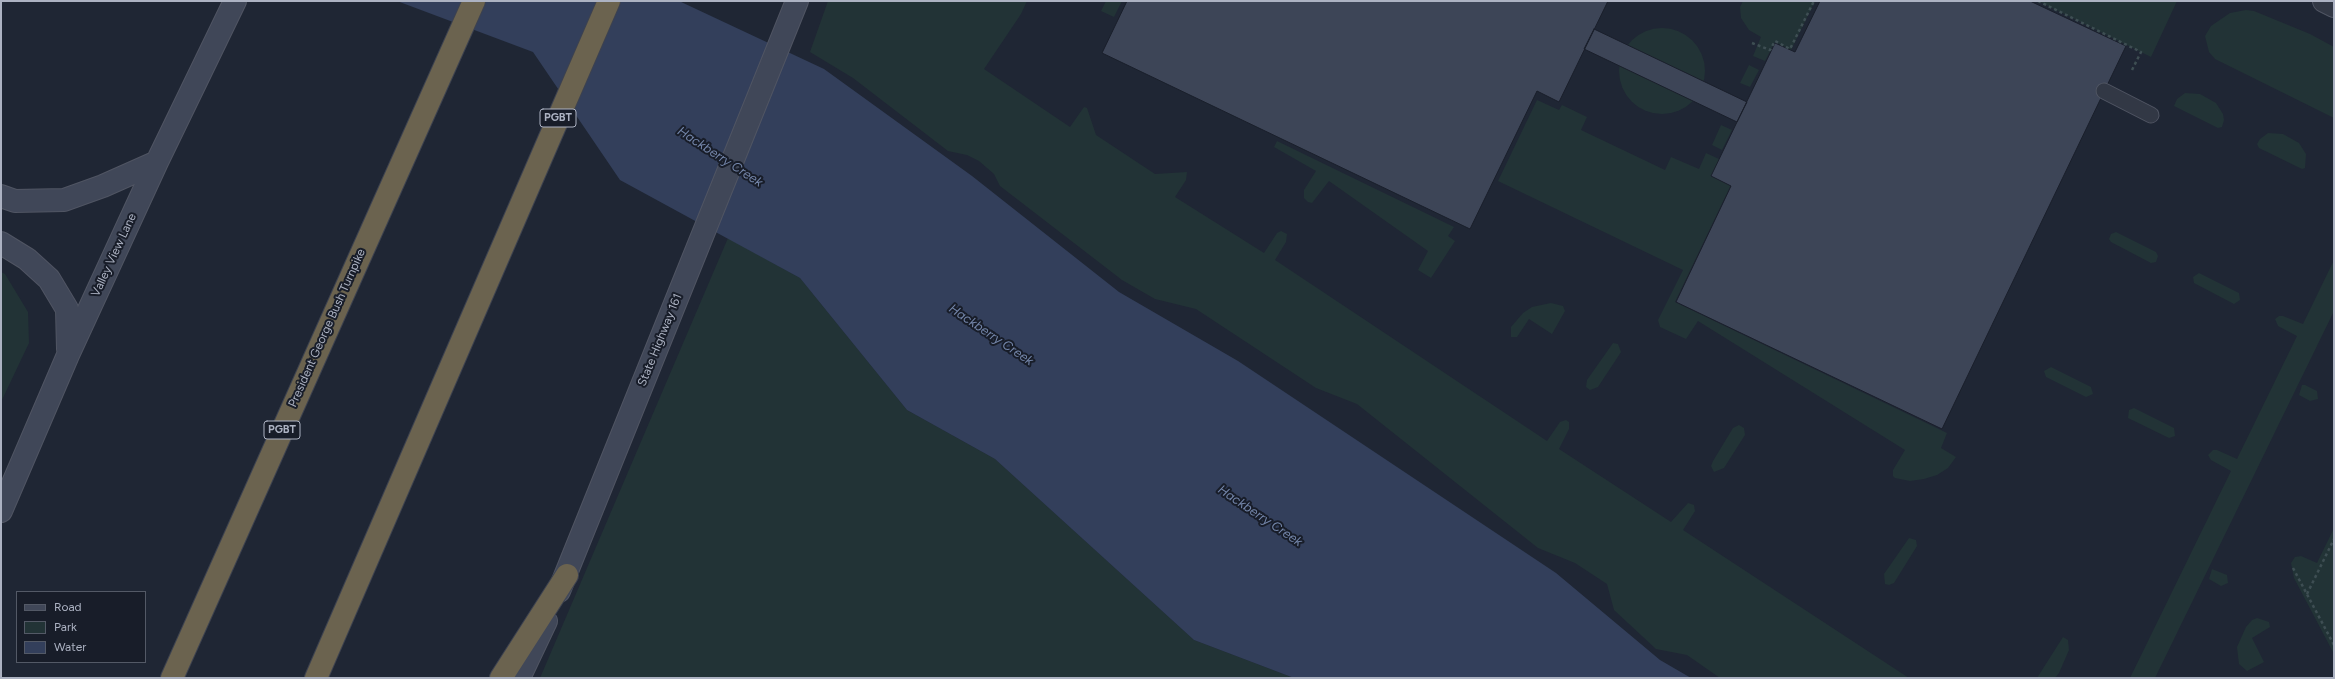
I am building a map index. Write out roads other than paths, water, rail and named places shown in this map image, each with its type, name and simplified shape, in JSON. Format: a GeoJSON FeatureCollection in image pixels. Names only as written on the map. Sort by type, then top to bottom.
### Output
{"type":"FeatureCollection","features":[{"type":"Feature","properties":{"kind":"highway","name":"President George Bush Turnpike"},"geometry":{"type":"LineString","coordinates":[[172,678],[392,181],[474,1]]}},
{"type":"Feature","properties":{"kind":"highway","name":"PGBT"},"geometry":{"type":"LineString","coordinates":[[316,678],[609,1]]}},
{"type":"Feature","properties":{"kind":"highway"},"geometry":{"type":"LineString","coordinates":[[501,678],[567,575]]}},
{"type":"Feature","properties":{"kind":"main road","name":"Valley View Lane"},"geometry":{"type":"LineString","coordinates":[[1,511],[68,355],[157,162],[235,1]]}},
{"type":"Feature","properties":{"kind":"main road","name":"State Highway 161"},"geometry":{"type":"LineString","coordinates":[[519,678],[567,575],[678,294],[797,1]]}},
{"type":"Feature","properties":{"kind":"main road"},"geometry":{"type":"LineString","coordinates":[[1,196],[15,201],[64,200],[103,186],[157,162]]}},
{"type":"Feature","properties":{"kind":"main road"},"geometry":{"type":"LineString","coordinates":[[1,244],[27,259],[48,279],[67,309],[68,355]]}},
{"type":"Feature","properties":{"kind":"street"},"geometry":{"type":"LineString","coordinates":[[2324,1],[2334,6]]}},
{"type":"Feature","properties":{"kind":"lane"},"geometry":{"type":"LineString","coordinates":[[2104,91],[2151,115]]}},
{"type":"Feature","properties":{"kind":"water","name":"Hackberry Creek"},"geometry":{"type":"Polygon","coordinates":[[[397,1],[679,1],[824,69],[972,176],[1119,292],[1238,361],[1556,573],[1660,660],[1691,678],[1294,678],[1194,640],[995,459],[907,410],[800,278],[620,180],[533,52],[397,1]]]}}]}
